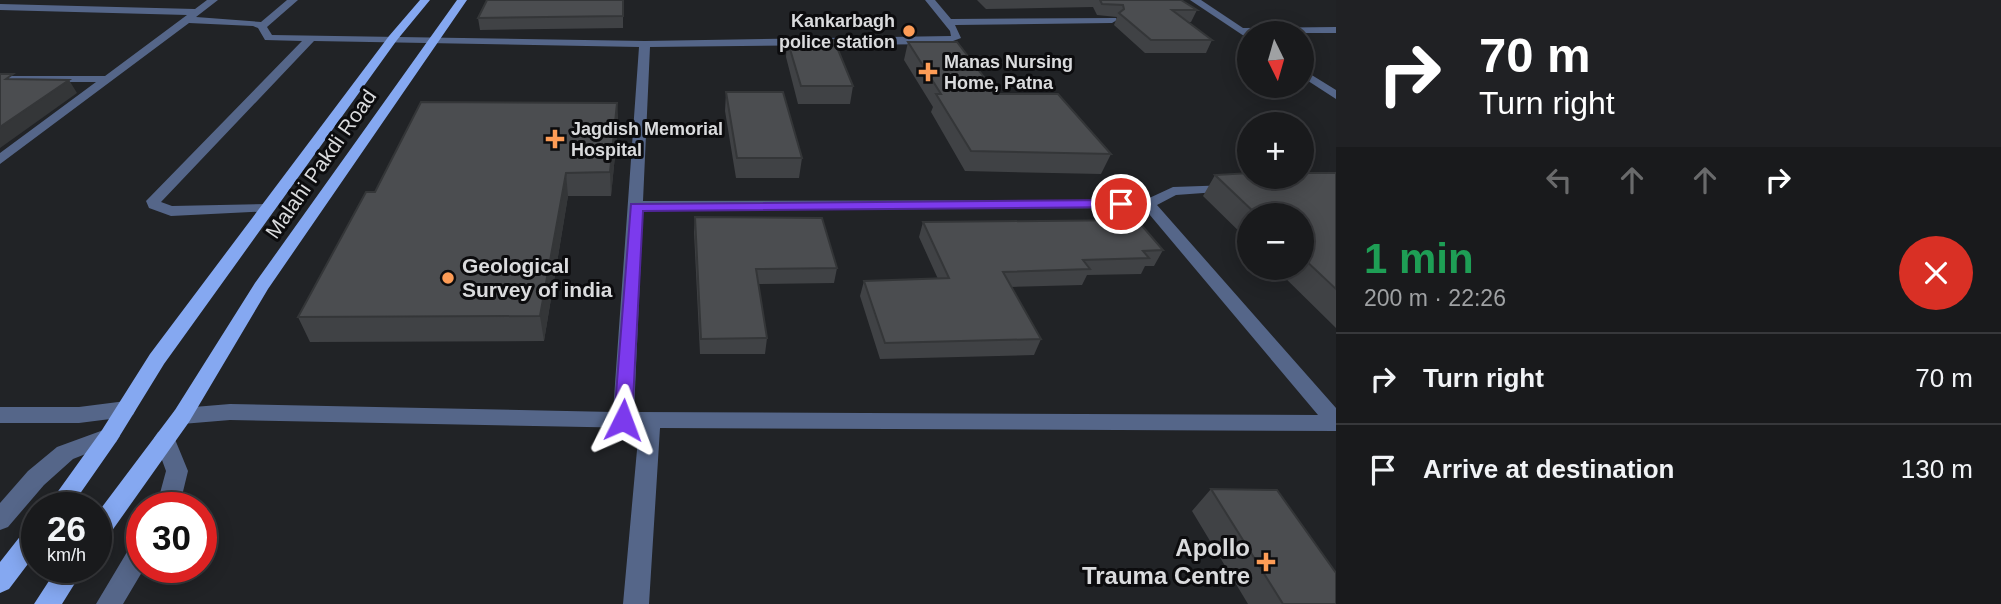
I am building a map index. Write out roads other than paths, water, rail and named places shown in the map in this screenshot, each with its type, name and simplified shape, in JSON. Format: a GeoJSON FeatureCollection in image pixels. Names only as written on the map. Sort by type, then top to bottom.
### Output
{"type":"FeatureCollection","features":[{"type":"Feature","properties":{"kind":"main road"},"geometry":{"type":"LineString","coordinates":[[68,492],[109,436],[157,359],[393,38],[425,0]]}},
{"type":"Feature","properties":{"kind":"main road","name":"Malahi Pakdi Road"},"geometry":{"type":"LineString","coordinates":[[112,512],[182,416],[261,287],[462,0]]}},
{"type":"Feature","properties":{"kind":"main road"},"geometry":{"type":"LineString","coordinates":[[0,581],[21,554]]}},
{"type":"Feature","properties":{"kind":"main road"},"geometry":{"type":"LineString","coordinates":[[47,604],[62,583]]}},
{"type":"Feature","properties":{"kind":"street"},"geometry":{"type":"LineString","coordinates":[[0,160],[213,0]]}},
{"type":"Feature","properties":{"kind":"street"},"geometry":{"type":"LineString","coordinates":[[262,26],[293,0]]}},
{"type":"Feature","properties":{"kind":"street"},"geometry":{"type":"LineString","coordinates":[[262,26],[268,38],[645,44],[953,40],[957,35],[930,0]]}},
{"type":"Feature","properties":{"kind":"street"},"geometry":{"type":"LineString","coordinates":[[1195,0],[1237,29]]}},
{"type":"Feature","properties":{"kind":"street"},"geometry":{"type":"LineString","coordinates":[[0,7],[197,12]]}},
{"type":"Feature","properties":{"kind":"street"},"geometry":{"type":"LineString","coordinates":[[186,20],[240,21],[262,26]]}},
{"type":"Feature","properties":{"kind":"street"},"geometry":{"type":"LineString","coordinates":[[948,22],[1112,20]]}},
{"type":"Feature","properties":{"kind":"street"},"geometry":{"type":"LineString","coordinates":[[1314,31],[1336,30]]}},
{"type":"Feature","properties":{"kind":"street"},"geometry":{"type":"LineString","coordinates":[[268,208],[171,211],[154,205],[153,201],[312,38]]}},
{"type":"Feature","properties":{"kind":"street"},"geometry":{"type":"LineString","coordinates":[[623,420],[645,44]]}},
{"type":"Feature","properties":{"kind":"street"},"geometry":{"type":"LineString","coordinates":[[0,79],[107,79]]}},
{"type":"Feature","properties":{"kind":"street"},"geometry":{"type":"LineString","coordinates":[[1314,80],[1336,94]]}},
{"type":"Feature","properties":{"kind":"street"},"geometry":{"type":"LineString","coordinates":[[636,206],[1148,204],[1173,191],[1226,188]]}},
{"type":"Feature","properties":{"kind":"street"},"geometry":{"type":"LineString","coordinates":[[1148,204],[1336,423]]}},
{"type":"Feature","properties":{"kind":"street"},"geometry":{"type":"LineString","coordinates":[[0,415],[79,415],[126,409]]}},
{"type":"Feature","properties":{"kind":"street"},"geometry":{"type":"LineString","coordinates":[[182,416],[230,412],[623,420],[1336,423]]}},
{"type":"Feature","properties":{"kind":"street"},"geometry":{"type":"LineString","coordinates":[[636,604],[650,420]]}},
{"type":"Feature","properties":{"kind":"street"},"geometry":{"type":"LineString","coordinates":[[0,520],[36,478],[65,453],[109,436]]}},
{"type":"Feature","properties":{"kind":"street"},"geometry":{"type":"LineString","coordinates":[[165,438],[177,471],[171,492]]}},
{"type":"Feature","properties":{"kind":"street"},"geometry":{"type":"LineString","coordinates":[[109,604],[126,576]]}},
{"type":"Feature","properties":{"kind":"place","name":"Kankarbagh police station"},"geometry":{"type":"Point","coordinates":[909,31]}},
{"type":"Feature","properties":{"kind":"place","name":"Manas Nursing Home, Patna"},"geometry":{"type":"Point","coordinates":[928,72]}},
{"type":"Feature","properties":{"kind":"place","name":"Jagdish Memorial Hospital"},"geometry":{"type":"Point","coordinates":[555,139]}},
{"type":"Feature","properties":{"kind":"place","name":"Geological Survey of india"},"geometry":{"type":"Point","coordinates":[448,278]}},
{"type":"Feature","properties":{"kind":"place","name":"Apollo Trauma Centre"},"geometry":{"type":"Point","coordinates":[1266,562]}}]}
